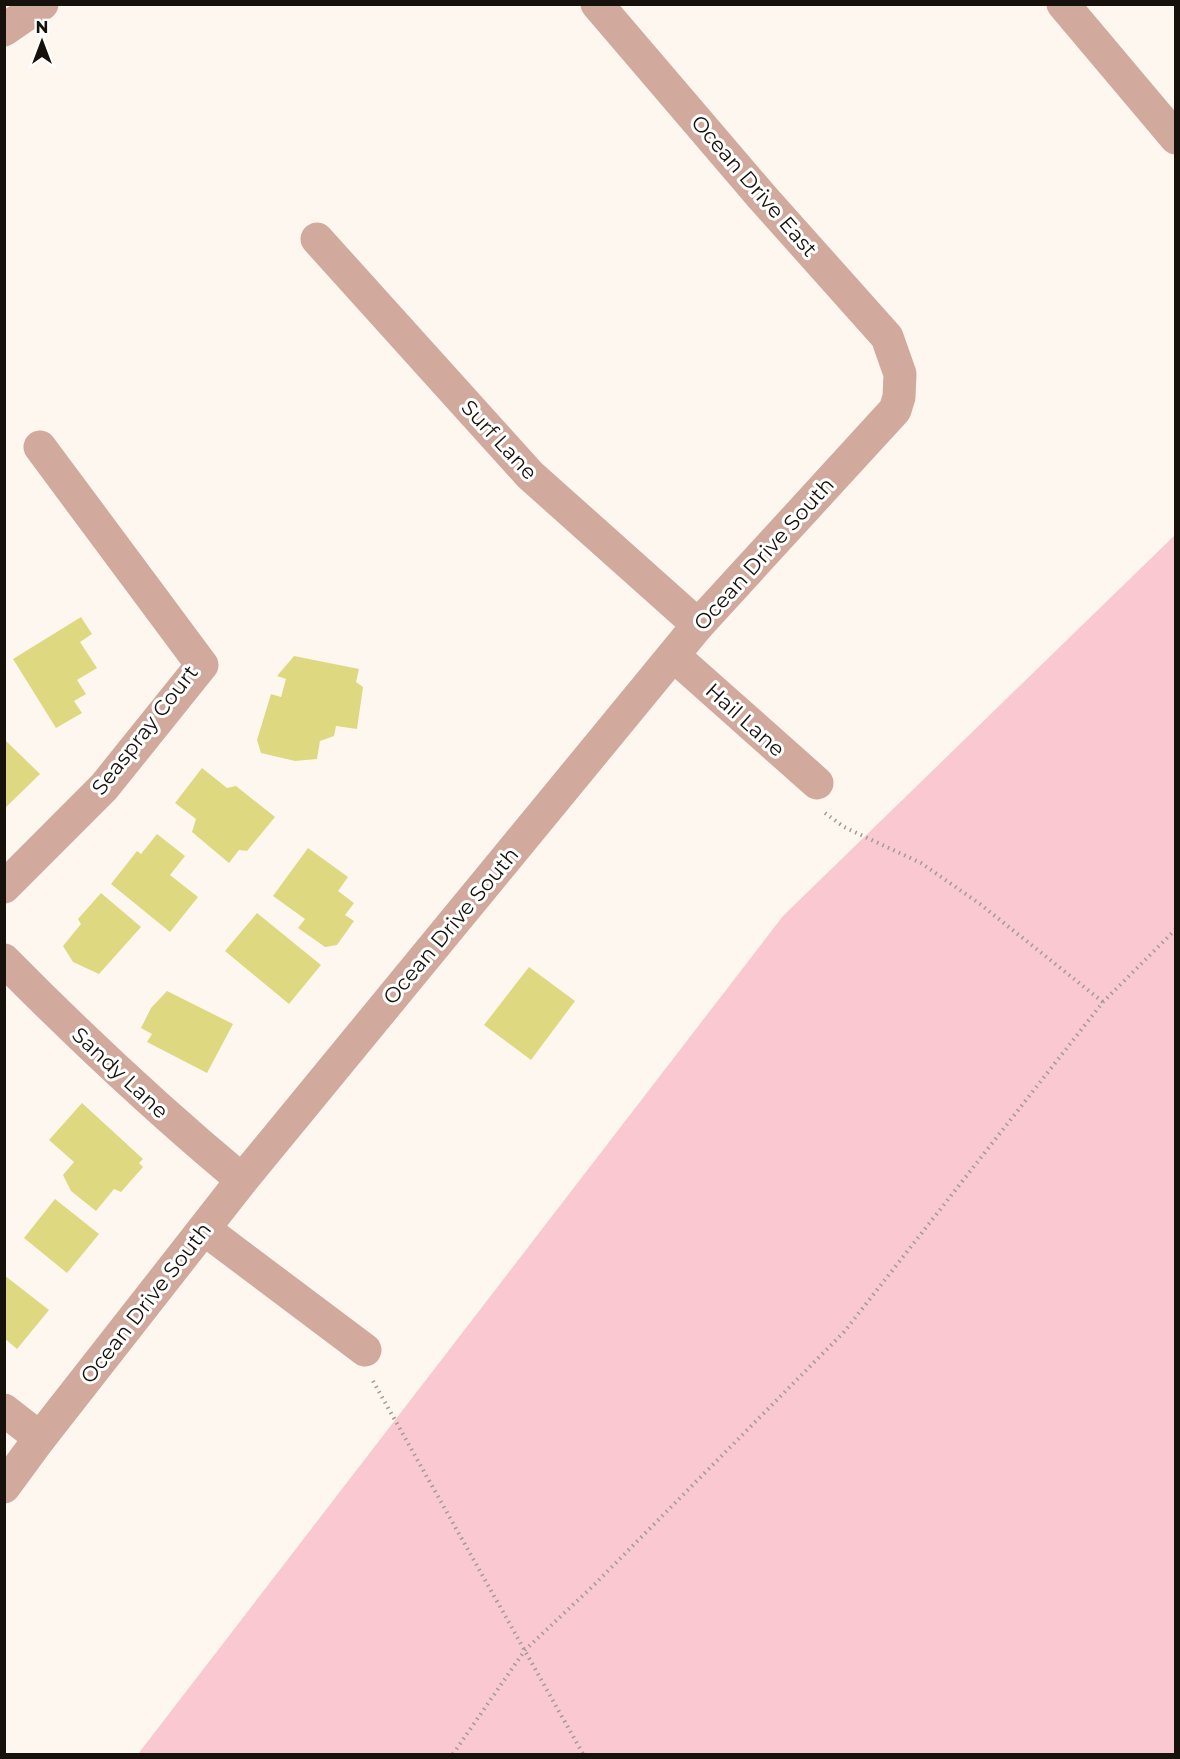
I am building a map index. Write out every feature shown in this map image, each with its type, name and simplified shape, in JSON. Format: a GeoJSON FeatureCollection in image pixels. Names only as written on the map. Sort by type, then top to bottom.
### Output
{"type":"FeatureCollection","features":[{"type":"Feature","properties":{"kind":"street"},"geometry":{"type":"LineString","coordinates":[[4,30],[42,4]]}},
{"type":"Feature","properties":{"kind":"street","name":"Ocean Drive East"},"geometry":{"type":"LineString","coordinates":[[597,4],[762,197],[887,337],[900,374]]}},
{"type":"Feature","properties":{"kind":"street"},"geometry":{"type":"LineString","coordinates":[[1063,4],[1176,138]]}},
{"type":"Feature","properties":{"kind":"street","name":"Surf Lane"},"geometry":{"type":"LineString","coordinates":[[317,239],[530,475],[698,625]]}},
{"type":"Feature","properties":{"kind":"street","name":"Ocean Drive South"},"geometry":{"type":"LineString","coordinates":[[4,1487],[242,1180],[698,625],[895,410],[900,398],[900,374]]}},
{"type":"Feature","properties":{"kind":"street","name":"Seaspray Court"},"geometry":{"type":"LineString","coordinates":[[4,887],[104,787],[202,665],[40,447]]}},
{"type":"Feature","properties":{"kind":"street","name":"Hail Lane"},"geometry":{"type":"LineString","coordinates":[[674,656],[817,783]]}},
{"type":"Feature","properties":{"kind":"street","name":"Sandy Lane"},"geometry":{"type":"LineString","coordinates":[[4,960],[66,1022],[181,1129],[242,1180]]}},
{"type":"Feature","properties":{"kind":"street"},"geometry":{"type":"LineString","coordinates":[[204,1229],[365,1350]]}},
{"type":"Feature","properties":{"kind":"street"},"geometry":{"type":"LineString","coordinates":[[4,1410],[40,1438]]}},
{"type":"Feature","properties":{"kind":"path"},"geometry":{"type":"LineString","coordinates":[[817,783],[813,804],[844,827],[921,863],[980,904],[1103,1002]]}},
{"type":"Feature","properties":{"kind":"path"},"geometry":{"type":"LineString","coordinates":[[453,1755],[525,1650],[593,1586],[844,1332],[1103,1002],[1176,929]]}},
{"type":"Feature","properties":{"kind":"path"},"geometry":{"type":"LineString","coordinates":[[365,1350],[366,1369],[583,1755]]}},
{"type":"Feature","properties":{"kind":"shaded area"},"geometry":{"type":"Polygon","coordinates":[[[1175,535],[1175,1754],[138,1754],[783,916],[1175,535]]]}},
{"type":"Feature","properties":{"kind":"building"},"geometry":{"type":"Polygon","coordinates":[[[81,617],[92,634],[80,642],[97,668],[77,680],[86,694],[74,701],[82,713],[56,728],[13,659],[81,617]]]}},
{"type":"Feature","properties":{"kind":"building"},"geometry":{"type":"Polygon","coordinates":[[[294,656],[359,669],[356,682],[363,687],[357,729],[336,726],[334,736],[320,741],[317,759],[295,761],[261,753],[257,740],[271,694],[281,697],[286,679],[277,676],[294,656]]]}},
{"type":"Feature","properties":{"kind":"building"},"geometry":{"type":"Polygon","coordinates":[[[4,739],[40,774],[4,809],[4,739]]]}},
{"type":"Feature","properties":{"kind":"building"},"geometry":{"type":"Polygon","coordinates":[[[202,768],[227,788],[236,786],[275,817],[247,851],[239,850],[229,863],[192,832],[196,819],[175,803],[202,768]]]}},
{"type":"Feature","properties":{"kind":"building"},"geometry":{"type":"Polygon","coordinates":[[[157,834],[185,856],[170,875],[198,897],[170,932],[111,884],[137,851],[141,854],[157,834]]]}},
{"type":"Feature","properties":{"kind":"building"},"geometry":{"type":"Polygon","coordinates":[[[308,848],[348,877],[338,891],[354,903],[345,915],[354,921],[337,945],[325,947],[298,928],[305,919],[273,896],[308,848]]]}},
{"type":"Feature","properties":{"kind":"building"},"geometry":{"type":"Polygon","coordinates":[[[101,893],[141,927],[99,974],[73,962],[63,946],[81,924],[78,919],[101,893]]]}},
{"type":"Feature","properties":{"kind":"building"},"geometry":{"type":"Polygon","coordinates":[[[257,913],[321,965],[289,1004],[225,951],[257,913]]]}},
{"type":"Feature","properties":{"kind":"building"},"geometry":{"type":"Polygon","coordinates":[[[529,967],[575,1001],[531,1060],[484,1025],[529,967]]]}},
{"type":"Feature","properties":{"kind":"building"},"geometry":{"type":"Polygon","coordinates":[[[167,991],[233,1024],[207,1073],[147,1042],[152,1034],[141,1028],[151,1008],[167,991]]]}},
{"type":"Feature","properties":{"kind":"building"},"geometry":{"type":"Polygon","coordinates":[[[82,1103],[143,1159],[139,1163],[143,1167],[121,1192],[114,1189],[96,1211],[71,1191],[63,1175],[74,1162],[49,1140],[82,1103]]]}},
{"type":"Feature","properties":{"kind":"building"},"geometry":{"type":"Polygon","coordinates":[[[55,1199],[99,1234],[67,1273],[24,1238],[55,1199]]]}},
{"type":"Feature","properties":{"kind":"building"},"geometry":{"type":"Polygon","coordinates":[[[4,1275],[49,1310],[17,1349],[4,1338],[4,1275]]]}}]}
